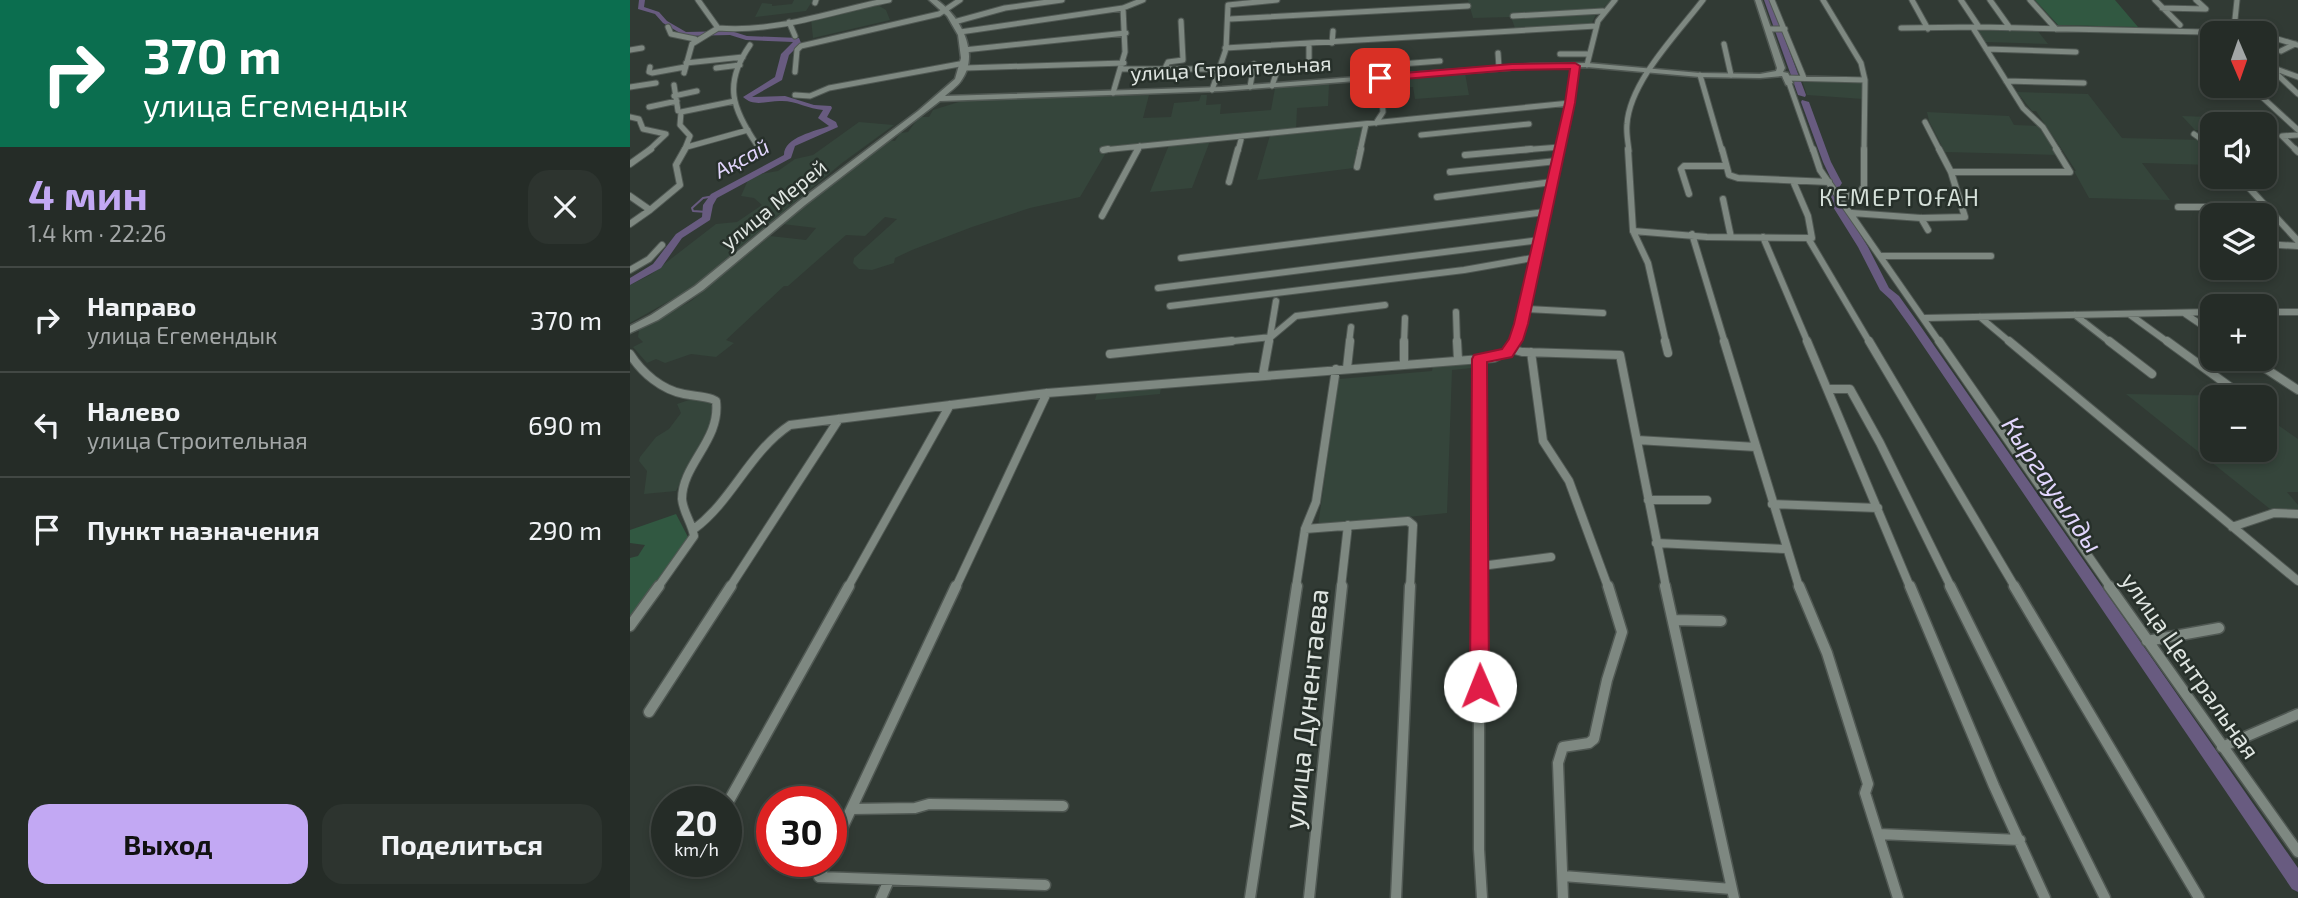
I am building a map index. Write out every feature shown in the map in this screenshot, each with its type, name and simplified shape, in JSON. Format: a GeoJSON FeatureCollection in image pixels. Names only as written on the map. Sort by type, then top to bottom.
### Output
{"type":"FeatureCollection","features":[{"type":"Feature","properties":{"kind":"main road"},"geometry":{"type":"LineString","coordinates":[[932,0],[948,11],[960,32],[965,66]]}},
{"type":"Feature","properties":{"kind":"main road","name":"улица Центральная"},"geometry":{"type":"LineString","coordinates":[[1758,0],[1781,68],[1792,78]]}},
{"type":"Feature","properties":{"kind":"main road","name":"улица Строительная"},"geometry":{"type":"LineString","coordinates":[[935,99],[1212,90],[1499,68],[1587,65],[1700,75],[1792,78]]}},
{"type":"Feature","properties":{"kind":"main road","name":"улица Мерей"},"geometry":{"type":"LineString","coordinates":[[630,330],[664,313],[696,292],[793,210],[958,80],[965,66]]}},
{"type":"Feature","properties":{"kind":"street"},"geometry":{"type":"LineString","coordinates":[[698,0],[704,0]]}},
{"type":"Feature","properties":{"kind":"street"},"geometry":{"type":"LineString","coordinates":[[698,0],[718,28]]}},
{"type":"Feature","properties":{"kind":"street"},"geometry":{"type":"LineString","coordinates":[[685,68],[689,44],[718,28],[754,28],[889,0]]}},
{"type":"Feature","properties":{"kind":"street"},"geometry":{"type":"LineString","coordinates":[[795,72],[797,50],[802,46],[948,11],[960,0]]}},
{"type":"Feature","properties":{"kind":"street"},"geometry":{"type":"LineString","coordinates":[[954,22],[1005,8],[1062,0]]}},
{"type":"Feature","properties":{"kind":"street"},"geometry":{"type":"LineString","coordinates":[[960,32],[1123,8],[1143,0]]}},
{"type":"Feature","properties":{"kind":"street"},"geometry":{"type":"LineString","coordinates":[[1212,90],[1221,69],[1230,4],[1277,0]]}},
{"type":"Feature","properties":{"kind":"street"},"geometry":{"type":"LineString","coordinates":[[1587,65],[1596,26],[1603,11],[1615,0]]}},
{"type":"Feature","properties":{"kind":"street"},"geometry":{"type":"LineString","coordinates":[[1668,353],[1648,263],[1633,231],[1628,114],[1645,76],[1703,0]]}},
{"type":"Feature","properties":{"kind":"street"},"geometry":{"type":"LineString","coordinates":[[1772,0],[1784,29],[1792,78],[1865,80]]}},
{"type":"Feature","properties":{"kind":"street"},"geometry":{"type":"LineString","coordinates":[[1700,75],[1729,175],[1738,178],[1793,181],[1859,194],[1864,186],[1865,80],[1852,44],[1823,0]]}},
{"type":"Feature","properties":{"kind":"street"},"geometry":{"type":"LineString","coordinates":[[1912,0],[1928,29]]}},
{"type":"Feature","properties":{"kind":"street"},"geometry":{"type":"LineString","coordinates":[[1951,172],[2070,172],[2043,127],[2023,108],[1986,49],[1961,0]]}},
{"type":"Feature","properties":{"kind":"street"},"geometry":{"type":"LineString","coordinates":[[1990,0],[2010,28]]}},
{"type":"Feature","properties":{"kind":"street"},"geometry":{"type":"LineString","coordinates":[[2030,0],[2056,29]]}},
{"type":"Feature","properties":{"kind":"street"},"geometry":{"type":"LineString","coordinates":[[2155,0],[2180,24]]}},
{"type":"Feature","properties":{"kind":"street"},"geometry":{"type":"LineString","coordinates":[[2162,8],[2206,9],[2196,0]]}},
{"type":"Feature","properties":{"kind":"street"},"geometry":{"type":"LineString","coordinates":[[2236,21],[2237,0]]}},
{"type":"Feature","properties":{"kind":"street"},"geometry":{"type":"LineString","coordinates":[[1230,19],[1468,6]]}},
{"type":"Feature","properties":{"kind":"street"},"geometry":{"type":"LineString","coordinates":[[1113,93],[1123,66],[1126,33],[1123,8]]}},
{"type":"Feature","properties":{"kind":"street"},"geometry":{"type":"LineString","coordinates":[[1513,16],[1603,11]]}},
{"type":"Feature","properties":{"kind":"street"},"geometry":{"type":"LineString","coordinates":[[789,22],[795,36]]}},
{"type":"Feature","properties":{"kind":"street"},"geometry":{"type":"LineString","coordinates":[[1164,70],[1167,62],[1183,60],[1181,22]]}},
{"type":"Feature","properties":{"kind":"street"},"geometry":{"type":"LineString","coordinates":[[1225,48],[1596,26]]}},
{"type":"Feature","properties":{"kind":"street"},"geometry":{"type":"LineString","coordinates":[[668,27],[671,34],[696,38]]}},
{"type":"Feature","properties":{"kind":"street"},"geometry":{"type":"LineString","coordinates":[[1901,28],[2200,32]]}},
{"type":"Feature","properties":{"kind":"street"},"geometry":{"type":"LineString","coordinates":[[1770,29],[1784,29]]}},
{"type":"Feature","properties":{"kind":"street"},"geometry":{"type":"LineString","coordinates":[[1332,43],[1333,31]]}},
{"type":"Feature","properties":{"kind":"street"},"geometry":{"type":"LineString","coordinates":[[1363,41],[1364,32]]}},
{"type":"Feature","properties":{"kind":"street"},"geometry":{"type":"LineString","coordinates":[[964,50],[1126,33]]}},
{"type":"Feature","properties":{"kind":"street"},"geometry":{"type":"LineString","coordinates":[[1431,37],[1433,45]]}},
{"type":"Feature","properties":{"kind":"street"},"geometry":{"type":"LineString","coordinates":[[1407,39],[1408,46]]}},
{"type":"Feature","properties":{"kind":"street"},"geometry":{"type":"LineString","coordinates":[[2277,39],[2297,44]]}},
{"type":"Feature","properties":{"kind":"street"},"geometry":{"type":"LineString","coordinates":[[1309,44],[1309,58]]}},
{"type":"Feature","properties":{"kind":"street"},"geometry":{"type":"LineString","coordinates":[[1724,44],[1731,75]]}},
{"type":"Feature","properties":{"kind":"street"},"geometry":{"type":"LineString","coordinates":[[2281,51],[2297,44]]}},
{"type":"Feature","properties":{"kind":"street"},"geometry":{"type":"LineString","coordinates":[[750,45],[733,88],[735,101],[757,145]]}},
{"type":"Feature","properties":{"kind":"street"},"geometry":{"type":"LineString","coordinates":[[630,50],[642,48]]}},
{"type":"Feature","properties":{"kind":"street"},"geometry":{"type":"LineString","coordinates":[[1986,49],[2076,52]]}},
{"type":"Feature","properties":{"kind":"street"},"geometry":{"type":"LineString","coordinates":[[1498,53],[1499,68]]}},
{"type":"Feature","properties":{"kind":"street"},"geometry":{"type":"LineString","coordinates":[[1560,54],[1589,54]]}},
{"type":"Feature","properties":{"kind":"street"},"geometry":{"type":"LineString","coordinates":[[650,67],[649,72],[652,73],[744,57]]}},
{"type":"Feature","properties":{"kind":"street"},"geometry":{"type":"LineString","coordinates":[[1400,76],[1401,64],[1440,61]]}},
{"type":"Feature","properties":{"kind":"street"},"geometry":{"type":"LineString","coordinates":[[1250,88],[1254,64]]}},
{"type":"Feature","properties":{"kind":"street"},"geometry":{"type":"LineString","coordinates":[[716,68],[740,65]]}},
{"type":"Feature","properties":{"kind":"street"},"geometry":{"type":"LineString","coordinates":[[795,95],[810,96],[829,88],[965,66],[1221,69]]}},
{"type":"Feature","properties":{"kind":"street"},"geometry":{"type":"LineString","coordinates":[[694,529],[716,511],[750,458],[790,425],[1047,393],[1501,356],[1511,349],[1527,309],[1545,212],[1570,103],[1575,66]]}},
{"type":"Feature","properties":{"kind":"street"},"geometry":{"type":"LineString","coordinates":[[2277,68],[2298,77]]}},
{"type":"Feature","properties":{"kind":"street"},"geometry":{"type":"LineString","coordinates":[[1272,86],[1277,71]]}},
{"type":"Feature","properties":{"kind":"street"},"geometry":{"type":"LineString","coordinates":[[2277,74],[2298,94]]}},
{"type":"Feature","properties":{"kind":"street"},"geometry":{"type":"LineString","coordinates":[[1376,123],[1384,112],[1380,78]]}},
{"type":"Feature","properties":{"kind":"street","name":"улица Центральная"},"geometry":{"type":"LineString","coordinates":[[1792,78],[1817,163],[2147,641],[2298,852]]}},
{"type":"Feature","properties":{"kind":"street"},"geometry":{"type":"LineString","coordinates":[[2006,81],[2084,83]]}},
{"type":"Feature","properties":{"kind":"street"},"geometry":{"type":"LineString","coordinates":[[630,87],[656,83]]}},
{"type":"Feature","properties":{"kind":"street"},"geometry":{"type":"LineString","coordinates":[[630,224],[680,185],[676,165],[691,136],[680,125],[681,113],[678,111],[674,85]]}},
{"type":"Feature","properties":{"kind":"street"},"geometry":{"type":"LineString","coordinates":[[649,107],[698,91]]}},
{"type":"Feature","properties":{"kind":"street"},"geometry":{"type":"LineString","coordinates":[[2263,98],[2298,130]]}},
{"type":"Feature","properties":{"kind":"street"},"geometry":{"type":"LineString","coordinates":[[681,113],[735,101]]}},
{"type":"Feature","properties":{"kind":"street"},"geometry":{"type":"LineString","coordinates":[[1103,150],[1570,103]]}},
{"type":"Feature","properties":{"kind":"street"},"geometry":{"type":"LineString","coordinates":[[1493,127],[1496,111]]}},
{"type":"Feature","properties":{"kind":"street"},"geometry":{"type":"LineString","coordinates":[[630,117],[639,119],[643,129],[666,134],[656,146],[630,164]]}},
{"type":"Feature","properties":{"kind":"street"},"geometry":{"type":"LineString","coordinates":[[1852,213],[1921,218],[1965,217],[1951,172],[1925,122]]}},
{"type":"Feature","properties":{"kind":"street"},"geometry":{"type":"LineString","coordinates":[[1357,167],[1366,124]]}},
{"type":"Feature","properties":{"kind":"street"},"geometry":{"type":"LineString","coordinates":[[1421,135],[1529,124]]}},
{"type":"Feature","properties":{"kind":"street"},"geometry":{"type":"LineString","coordinates":[[687,148],[730,138],[748,130]]}},
{"type":"Feature","properties":{"kind":"street"},"geometry":{"type":"LineString","coordinates":[[2194,134],[2200,138]]}},
{"type":"Feature","properties":{"kind":"street"},"geometry":{"type":"LineString","coordinates":[[2298,135],[2282,136],[2298,152]]}},
{"type":"Feature","properties":{"kind":"street"},"geometry":{"type":"LineString","coordinates":[[1229,183],[1242,136]]}},
{"type":"Feature","properties":{"kind":"street"},"geometry":{"type":"LineString","coordinates":[[1102,216],[1140,146]]}},
{"type":"Feature","properties":{"kind":"street"},"geometry":{"type":"LineString","coordinates":[[1465,155],[1560,147]]}},
{"type":"Feature","properties":{"kind":"street"},"geometry":{"type":"LineString","coordinates":[[1450,172],[1557,161]]}},
{"type":"Feature","properties":{"kind":"street"},"geometry":{"type":"LineString","coordinates":[[1689,194],[1681,169],[1684,166],[1726,166]]}},
{"type":"Feature","properties":{"kind":"street"},"geometry":{"type":"LineString","coordinates":[[1633,231],[1731,237],[1812,238],[1808,216],[1793,181]]}},
{"type":"Feature","properties":{"kind":"street"},"geometry":{"type":"LineString","coordinates":[[1437,197],[1552,182]]}},
{"type":"Feature","properties":{"kind":"street"},"geometry":{"type":"LineString","coordinates":[[2250,189],[2263,203]]}},
{"type":"Feature","properties":{"kind":"street"},"geometry":{"type":"LineString","coordinates":[[630,196],[650,210]]}},
{"type":"Feature","properties":{"kind":"street"},"geometry":{"type":"LineString","coordinates":[[1724,199],[1731,237]]}},
{"type":"Feature","properties":{"kind":"street"},"geometry":{"type":"LineString","coordinates":[[2178,206],[2200,206]]}},
{"type":"Feature","properties":{"kind":"street"},"geometry":{"type":"LineString","coordinates":[[1181,258],[1545,212]]}},
{"type":"Feature","properties":{"kind":"street"},"geometry":{"type":"LineString","coordinates":[[1921,218],[1928,230]]}},
{"type":"Feature","properties":{"kind":"street"},"geometry":{"type":"LineString","coordinates":[[2277,219],[2298,243]]}},
{"type":"Feature","properties":{"kind":"street"},"geometry":{"type":"LineString","coordinates":[[1692,234],[1786,550],[1807,610],[1827,653],[1868,784],[1865,793],[1898,898]]}},
{"type":"Feature","properties":{"kind":"street"},"geometry":{"type":"LineString","coordinates":[[1763,237],[1994,786],[2045,898]]}},
{"type":"Feature","properties":{"kind":"street"},"geometry":{"type":"LineString","coordinates":[[1808,238],[2199,898]]}},
{"type":"Feature","properties":{"kind":"street"},"geometry":{"type":"LineString","coordinates":[[1158,288],[1540,240]]}},
{"type":"Feature","properties":{"kind":"street"},"geometry":{"type":"LineString","coordinates":[[2277,244],[2298,243]]}},
{"type":"Feature","properties":{"kind":"street"},"geometry":{"type":"LineString","coordinates":[[630,270],[649,259],[662,244]]}},
{"type":"Feature","properties":{"kind":"street"},"geometry":{"type":"LineString","coordinates":[[1880,257],[1991,256]]}},
{"type":"Feature","properties":{"kind":"street"},"geometry":{"type":"LineString","coordinates":[[1170,306],[1464,270],[1538,257]]}},
{"type":"Feature","properties":{"kind":"street"},"geometry":{"type":"LineString","coordinates":[[1263,374],[1276,301]]}},
{"type":"Feature","properties":{"kind":"street"},"geometry":{"type":"LineString","coordinates":[[1110,354],[1270,337],[1279,334],[1290,318],[1296,316],[1385,305]]}},
{"type":"Feature","properties":{"kind":"street"},"geometry":{"type":"LineString","coordinates":[[1527,309],[1603,313]]}},
{"type":"Feature","properties":{"kind":"street"},"geometry":{"type":"LineString","coordinates":[[1456,312],[1458,360]]}},
{"type":"Feature","properties":{"kind":"street"},"geometry":{"type":"LineString","coordinates":[[1925,318],[2200,312]]}},
{"type":"Feature","properties":{"kind":"street"},"geometry":{"type":"LineString","coordinates":[[2277,312],[2298,312]]}},
{"type":"Feature","properties":{"kind":"street"},"geometry":{"type":"LineString","coordinates":[[2184,313],[2200,324]]}},
{"type":"Feature","properties":{"kind":"street"},"geometry":{"type":"LineString","coordinates":[[2129,314],[2227,385]]}},
{"type":"Feature","properties":{"kind":"street"},"geometry":{"type":"LineString","coordinates":[[2075,315],[2152,374]]}},
{"type":"Feature","properties":{"kind":"street"},"geometry":{"type":"LineString","coordinates":[[1980,317],[2298,581]]}},
{"type":"Feature","properties":{"kind":"street"},"geometry":{"type":"LineString","coordinates":[[1404,364],[1405,318]]}},
{"type":"Feature","properties":{"kind":"street"},"geometry":{"type":"LineString","coordinates":[[1347,368],[1350,327]]}},
{"type":"Feature","properties":{"kind":"street"},"geometry":{"type":"LineString","coordinates":[[1511,349],[1620,355],[1673,620],[1733,893],[1563,876]]}},
{"type":"Feature","properties":{"kind":"street"},"geometry":{"type":"LineString","coordinates":[[1531,352],[1544,441],[1569,481],[1622,632],[1607,680],[1594,739],[1590,743],[1563,747],[1560,754],[1558,764],[1563,898]]}},
{"type":"Feature","properties":{"kind":"street"},"geometry":{"type":"LineString","coordinates":[[630,354],[657,382],[673,391],[716,401],[715,426],[683,491],[682,506],[694,529],[694,536],[630,626]]}},
{"type":"Feature","properties":{"kind":"street"},"geometry":{"type":"LineString","coordinates":[[1479,359],[1479,849],[1482,898]]}},
{"type":"Feature","properties":{"kind":"street"},"geometry":{"type":"LineString","coordinates":[[1250,898],[1306,529],[1316,502],[1336,369]]}},
{"type":"Feature","properties":{"kind":"street"},"geometry":{"type":"LineString","coordinates":[[2270,371],[2298,390]]}},
{"type":"Feature","properties":{"kind":"street"},"geometry":{"type":"LineString","coordinates":[[1828,389],[1850,389],[1880,443],[2105,898]]}},
{"type":"Feature","properties":{"kind":"street"},"geometry":{"type":"LineString","coordinates":[[847,819],[1047,393]]}},
{"type":"Feature","properties":{"kind":"street"},"geometry":{"type":"LineString","coordinates":[[737,786],[950,405]]}},
{"type":"Feature","properties":{"kind":"street"},"geometry":{"type":"LineString","coordinates":[[649,712],[839,419]]}},
{"type":"Feature","properties":{"kind":"street"},"geometry":{"type":"LineString","coordinates":[[1637,440],[1755,447]]}},
{"type":"Feature","properties":{"kind":"street"},"geometry":{"type":"LineString","coordinates":[[1648,500],[1707,500]]}},
{"type":"Feature","properties":{"kind":"street"},"geometry":{"type":"LineString","coordinates":[[1772,504],[1878,508]]}},
{"type":"Feature","properties":{"kind":"street"},"geometry":{"type":"LineString","coordinates":[[2232,527],[2274,513],[2298,514]]}},
{"type":"Feature","properties":{"kind":"street"},"geometry":{"type":"LineString","coordinates":[[1306,529],[1408,521],[1413,525],[1396,898]]}},
{"type":"Feature","properties":{"kind":"street","name":"улица Дунентаева"},"geometry":{"type":"LineString","coordinates":[[1309,898],[1348,526]]}},
{"type":"Feature","properties":{"kind":"street"},"geometry":{"type":"LineString","coordinates":[[1657,543],[1786,550]]}},
{"type":"Feature","properties":{"kind":"street"},"geometry":{"type":"LineString","coordinates":[[1480,566],[1551,557]]}},
{"type":"Feature","properties":{"kind":"street"},"geometry":{"type":"LineString","coordinates":[[1673,620],[1721,621]]}},
{"type":"Feature","properties":{"kind":"street"},"geometry":{"type":"LineString","coordinates":[[2147,641],[2219,628]]}},
{"type":"Feature","properties":{"kind":"street"},"geometry":{"type":"LineString","coordinates":[[2222,747],[2298,714]]}},
{"type":"Feature","properties":{"kind":"street"},"geometry":{"type":"LineString","coordinates":[[852,809],[915,808],[929,804],[1063,806]]}},
{"type":"Feature","properties":{"kind":"street"},"geometry":{"type":"LineString","coordinates":[[1878,834],[2020,840]]}},
{"type":"Feature","properties":{"kind":"street"},"geometry":{"type":"LineString","coordinates":[[819,877],[1045,885]]}},
{"type":"Feature","properties":{"kind":"street"},"geometry":{"type":"LineString","coordinates":[[881,898],[889,880]]}},
{"type":"Feature","properties":{"kind":"shaded area"},"geometry":{"type":"Polygon","coordinates":[[[794,0],[813,0],[806,11],[755,17],[762,3],[772,6],[792,4],[794,0]]]}},
{"type":"Feature","properties":{"kind":"shaded area"},"geometry":{"type":"Polygon","coordinates":[[[1468,0],[1612,0],[1596,14],[1591,25],[1516,31],[1511,17],[1473,18],[1468,0]]]}},
{"type":"Feature","properties":{"kind":"shaded area"},"geometry":{"type":"Polygon","coordinates":[[[876,4],[886,10],[890,20],[813,38],[811,19],[876,4]]]}},
{"type":"Feature","properties":{"kind":"shaded area"},"geometry":{"type":"Polygon","coordinates":[[[1976,29],[2037,30],[2048,44],[1985,42],[1976,29]]]}},
{"type":"Feature","properties":{"kind":"shaded area"},"geometry":{"type":"Polygon","coordinates":[[[1465,73],[1469,95],[1415,99],[1413,87],[1383,89],[1383,80],[1465,73]]]}},
{"type":"Feature","properties":{"kind":"shaded area"},"geometry":{"type":"Polygon","coordinates":[[[1802,80],[1862,83],[1863,99],[1807,95],[1802,80]]]}},
{"type":"Feature","properties":{"kind":"shaded area"},"geometry":{"type":"Polygon","coordinates":[[[1329,84],[1328,106],[1297,108],[1296,130],[1100,148],[1098,152],[1107,151],[1080,197],[1030,208],[972,227],[912,250],[895,258],[894,263],[872,270],[859,269],[853,263],[854,258],[897,219],[885,217],[865,236],[846,235],[788,286],[784,286],[726,340],[734,343],[716,357],[691,354],[665,363],[656,359],[647,363],[633,347],[643,342],[638,337],[639,330],[691,301],[770,236],[806,240],[816,228],[782,224],[888,140],[895,141],[900,133],[908,132],[919,117],[929,117],[933,110],[965,100],[1149,95],[1143,118],[1171,117],[1174,103],[1199,101],[1201,95],[1207,95],[1206,105],[1221,104],[1220,114],[1271,110],[1275,88],[1329,84]]]}},
{"type":"Feature","properties":{"kind":"shaded area"},"geometry":{"type":"Polygon","coordinates":[[[2017,92],[2088,94],[2122,138],[2200,140],[2200,165],[2142,163],[2170,200],[2089,198],[2076,171],[2036,111],[2032,111],[2017,92]]]}},
{"type":"Feature","properties":{"kind":"shaded area"},"geometry":{"type":"Polygon","coordinates":[[[1927,112],[2009,116],[2014,125],[2038,126],[2058,155],[1945,152],[1927,112]]]}},
{"type":"Feature","properties":{"kind":"shaded area"},"geometry":{"type":"Polygon","coordinates":[[[2182,116],[2200,117],[2200,130],[2195,130],[2182,116]]]}},
{"type":"Feature","properties":{"kind":"shaded area"},"geometry":{"type":"Polygon","coordinates":[[[859,122],[894,125],[842,163],[687,291],[630,323],[630,285],[650,275],[716,224],[737,222],[762,205],[754,198],[741,196],[748,180],[755,175],[778,171],[795,159],[813,155],[859,122]]]}},
{"type":"Feature","properties":{"kind":"shaded area"},"geometry":{"type":"Polygon","coordinates":[[[1363,126],[1354,168],[1257,180],[1270,135],[1363,126]]]}},
{"type":"Feature","properties":{"kind":"shaded area"},"geometry":{"type":"Polygon","coordinates":[[[1210,141],[1192,188],[1150,192],[1169,145],[1210,141]]]}},
{"type":"Feature","properties":{"kind":"shaded area"},"geometry":{"type":"Polygon","coordinates":[[[1472,362],[1472,368],[1452,370],[1447,513],[1318,526],[1339,379],[1432,371],[1433,365],[1472,362]]]}},
{"type":"Feature","properties":{"kind":"shaded area"},"geometry":{"type":"Polygon","coordinates":[[[1161,387],[1160,394],[1095,400],[1097,393],[1161,387]]]}},
{"type":"Feature","properties":{"kind":"shaded area"},"geometry":{"type":"Polygon","coordinates":[[[2126,394],[2200,395],[2200,453],[2126,394]]]}},
{"type":"Feature","properties":{"kind":"shaded area"},"geometry":{"type":"Polygon","coordinates":[[[695,398],[711,403],[713,410],[709,427],[676,491],[644,494],[647,471],[639,461],[640,457],[656,437],[669,429],[681,413],[677,404],[695,398]]]}},
{"type":"Feature","properties":{"kind":"shaded area"},"geometry":{"type":"Polygon","coordinates":[[[2277,424],[2298,439],[2298,492],[2287,492],[2298,505],[2298,510],[2270,509],[2211,462],[2277,462],[2277,424]]]}},
{"type":"Feature","properties":{"kind":"green space"},"geometry":{"type":"Polygon","coordinates":[[[2035,0],[2115,0],[2138,27],[2058,25],[2035,0]]]}},
{"type":"Feature","properties":{"kind":"green space"},"geometry":{"type":"Polygon","coordinates":[[[676,514],[688,537],[630,619],[630,558],[638,556],[645,545],[630,543],[630,530],[676,514]]]}},
{"type":"Feature","properties":{"kind":"waterway","name":"Ақсай"},"geometry":{"type":"LineString","coordinates":[[630,282],[657,266],[679,236],[707,218],[708,205],[714,196],[788,156],[788,149],[792,144],[834,127],[822,118],[828,108],[813,107],[785,98],[753,101],[747,97],[779,78],[785,54],[797,43],[796,40],[746,38],[731,33],[685,34],[665,22],[657,13],[640,8],[642,0]]}},
{"type":"Feature","properties":{"kind":"waterway"},"geometry":{"type":"LineString","coordinates":[[1767,0],[1802,95]]}},
{"type":"Feature","properties":{"kind":"waterway","name":"Кыргауылды"},"geometry":{"type":"LineString","coordinates":[[1805,102],[1827,162],[1838,183],[1830,194],[1863,247],[1885,290],[1895,298],[1915,326],[2298,883]]}},
{"type":"Feature","properties":{"kind":"waterway"},"geometry":{"type":"LineString","coordinates":[[707,212],[693,211],[692,208],[703,198],[714,196]]}},
{"type":"Feature","properties":{"kind":"district","name":"КЕМЕРТОҒАН"},"geometry":{"type":"Point","coordinates":[1900,198]}},
{"type":"Feature","properties":{"kind":"route"},"geometry":{"type":"LineString","coordinates":[[1380,78],[1512,67],[1575,66],[1570,103],[1545,212],[1527,309],[1511,349],[1501,356],[1479,359],[1480,686]]}}]}
